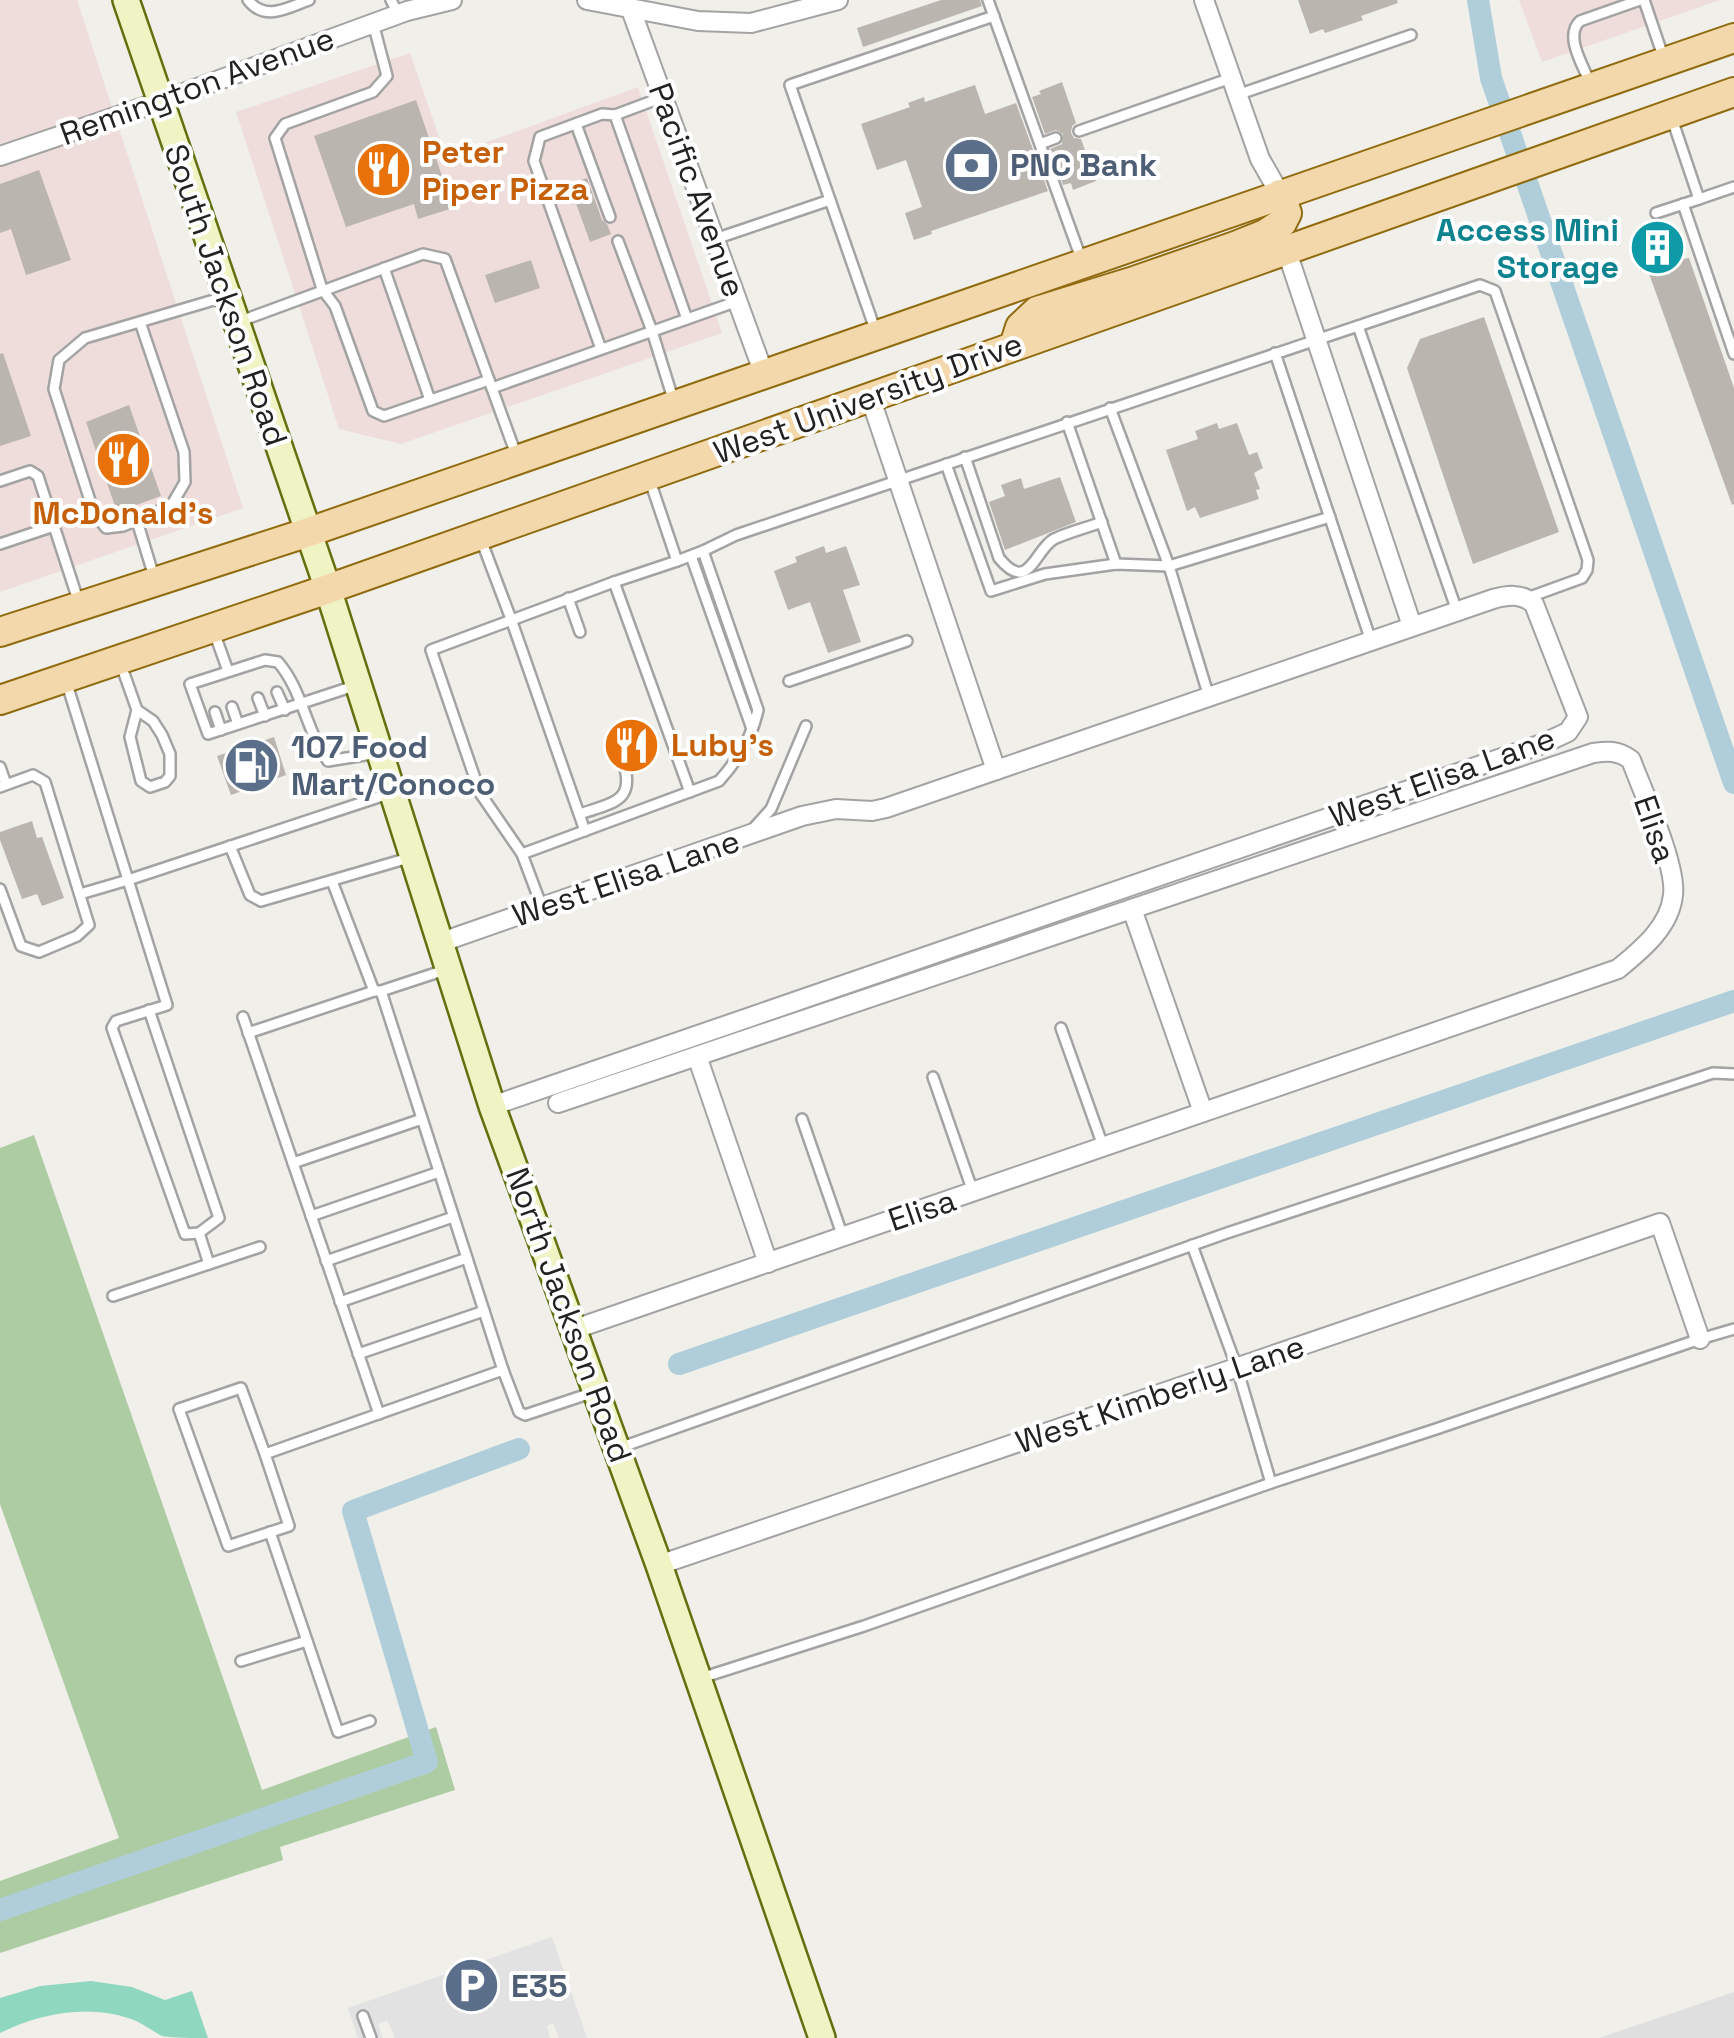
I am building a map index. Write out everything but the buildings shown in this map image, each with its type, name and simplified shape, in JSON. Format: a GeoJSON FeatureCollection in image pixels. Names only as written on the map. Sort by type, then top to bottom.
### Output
{"type":"FeatureCollection","features":[{"type":"Feature","properties":{"kind":"main road","name":"South Jackson Road"},"geometry":{"type":"LineString","coordinates":[[126,0],[328,589]]}},
{"type":"Feature","properties":{"kind":"main road","name":"West University Drive"},"geometry":{"type":"LineString","coordinates":[[0,632],[309,532],[1734,38]]}},
{"type":"Feature","properties":{"kind":"main road"},"geometry":{"type":"LineString","coordinates":[[1566,150],[1632,116],[1734,77]]}},
{"type":"Feature","properties":{"kind":"main road","name":"West University Drive"},"geometry":{"type":"LineString","coordinates":[[0,700],[328,589],[1734,92]]}},
{"type":"Feature","properties":{"kind":"main road"},"geometry":{"type":"LineString","coordinates":[[1014,346],[1020,327],[1037,311],[1265,234],[1282,223],[1287,213],[1280,194]]}},
{"type":"Feature","properties":{"kind":"main road","name":"North Jackson Road"},"geometry":{"type":"LineString","coordinates":[[328,589],[492,1106],[659,1565],[822,2038]]}},
{"type":"Feature","properties":{"kind":"street","name":"Remington Avenue"},"geometry":{"type":"LineString","coordinates":[[0,156],[373,24],[394,7],[452,0]]}},
{"type":"Feature","properties":{"kind":"street"},"geometry":{"type":"LineString","coordinates":[[587,0],[698,22],[751,23],[838,0]]}},
{"type":"Feature","properties":{"kind":"street"},"geometry":{"type":"LineString","coordinates":[[760,0],[766,19]]}},
{"type":"Feature","properties":{"kind":"street"},"geometry":{"type":"LineString","coordinates":[[1204,0],[1260,159],[1280,194]]}},
{"type":"Feature","properties":{"kind":"street","name":"Pacific Avenue"},"geometry":{"type":"LineString","coordinates":[[630,7],[764,374]]}},
{"type":"Feature","properties":{"kind":"street"},"geometry":{"type":"LineString","coordinates":[[1286,249],[1412,626]]}},
{"type":"Feature","properties":{"kind":"street"},"geometry":{"type":"LineString","coordinates":[[870,397],[996,770]]}},
{"type":"Feature","properties":{"kind":"street","name":"West Elisa Lane"},"geometry":{"type":"LineString","coordinates":[[442,942],[802,816],[886,808],[1512,595],[1534,604],[1578,717],[1568,732],[1542,744],[492,1106]]}},
{"type":"Feature","properties":{"kind":"street","name":"Elisa"},"geometry":{"type":"LineString","coordinates":[[558,1103],[1593,753],[1622,753],[1631,760],[1670,865],[1674,895],[1664,921],[1649,943],[1618,968],[575,1330]]}},
{"type":"Feature","properties":{"kind":"street"},"geometry":{"type":"LineString","coordinates":[[1132,909],[1203,1112]]}},
{"type":"Feature","properties":{"kind":"street"},"geometry":{"type":"LineString","coordinates":[[697,1056],[768,1263]]}},
{"type":"Feature","properties":{"kind":"street","name":"West Kimberly Lane"},"geometry":{"type":"LineString","coordinates":[[659,1565],[1660,1224],[1700,1338]]}},
{"type":"Feature","properties":{"kind":"lane"},"geometry":{"type":"LineString","coordinates":[[248,0],[256,10],[272,13],[310,0]]}},
{"type":"Feature","properties":{"kind":"lane"},"geometry":{"type":"LineString","coordinates":[[988,0],[1083,263]]}},
{"type":"Feature","properties":{"kind":"lane"},"geometry":{"type":"LineString","coordinates":[[1591,87],[1572,36],[1574,27],[1580,21],[1642,0],[1666,62]]}},
{"type":"Feature","properties":{"kind":"lane"},"geometry":{"type":"LineString","coordinates":[[877,335],[790,86],[994,16]]}},
{"type":"Feature","properties":{"kind":"lane"},"geometry":{"type":"LineString","coordinates":[[373,24],[387,76],[373,92],[285,124],[275,138],[322,289],[335,306],[374,410],[384,416],[602,349],[738,301]]}},
{"type":"Feature","properties":{"kind":"lane"},"geometry":{"type":"LineString","coordinates":[[1078,131],[1411,34]]}},
{"type":"Feature","properties":{"kind":"lane"},"geometry":{"type":"LineString","coordinates":[[602,349],[534,161],[540,138],[602,114],[614,115],[664,97]]}},
{"type":"Feature","properties":{"kind":"lane"},"geometry":{"type":"LineString","coordinates":[[1670,114],[1699,200]]}},
{"type":"Feature","properties":{"kind":"lane"},"geometry":{"type":"LineString","coordinates":[[614,115],[687,319]]}},
{"type":"Feature","properties":{"kind":"lane"},"geometry":{"type":"LineString","coordinates":[[576,124],[610,216]]}},
{"type":"Feature","properties":{"kind":"lane"},"geometry":{"type":"LineString","coordinates":[[1040,144],[1056,138]]}},
{"type":"Feature","properties":{"kind":"lane"},"geometry":{"type":"LineString","coordinates":[[1656,212],[1734,187]]}},
{"type":"Feature","properties":{"kind":"lane"},"geometry":{"type":"LineString","coordinates":[[715,238],[830,200]]}},
{"type":"Feature","properties":{"kind":"lane"},"geometry":{"type":"LineString","coordinates":[[1683,204],[1734,354]]}},
{"type":"Feature","properties":{"kind":"lane"},"geometry":{"type":"LineString","coordinates":[[618,241],[675,405]]}},
{"type":"Feature","properties":{"kind":"lane"},"geometry":{"type":"LineString","coordinates":[[236,322],[423,254],[445,259],[518,459]]}},
{"type":"Feature","properties":{"kind":"lane"},"geometry":{"type":"LineString","coordinates":[[384,268],[430,400]]}},
{"type":"Feature","properties":{"kind":"lane"},"geometry":{"type":"LineString","coordinates":[[542,907],[522,854],[480,793],[430,650],[691,556],[736,535],[1480,285],[1494,290],[1588,560],[1588,570],[1582,578],[1527,598]]}},
{"type":"Feature","properties":{"kind":"lane"},"geometry":{"type":"LineString","coordinates":[[140,322],[184,452],[185,482],[170,506],[123,526],[106,528],[94,513],[54,389],[59,360],[85,338],[227,296]]}},
{"type":"Feature","properties":{"kind":"lane"},"geometry":{"type":"LineString","coordinates":[[1358,326],[1458,611]]}},
{"type":"Feature","properties":{"kind":"lane"},"geometry":{"type":"LineString","coordinates":[[1274,353],[1371,641]]}},
{"type":"Feature","properties":{"kind":"lane"},"geometry":{"type":"LineString","coordinates":[[1110,408],[1169,566],[1209,697]]}},
{"type":"Feature","properties":{"kind":"lane"},"geometry":{"type":"LineString","coordinates":[[1067,422],[1116,564]]}},
{"type":"Feature","properties":{"kind":"lane"},"geometry":{"type":"LineString","coordinates":[[966,458],[998,558],[1006,567],[1027,570],[1045,545],[1102,522]]}},
{"type":"Feature","properties":{"kind":"lane"},"geometry":{"type":"LineString","coordinates":[[946,464],[991,591],[1045,574],[1116,564],[1169,566],[1330,516]]}},
{"type":"Feature","properties":{"kind":"lane"},"geometry":{"type":"LineString","coordinates":[[0,482],[30,471],[38,476],[80,606]]}},
{"type":"Feature","properties":{"kind":"lane"},"geometry":{"type":"LineString","coordinates":[[648,476],[678,560]]}},
{"type":"Feature","properties":{"kind":"lane"},"geometry":{"type":"LineString","coordinates":[[137,520],[155,582]]}},
{"type":"Feature","properties":{"kind":"lane"},"geometry":{"type":"LineString","coordinates":[[0,544],[54,526]]}},
{"type":"Feature","properties":{"kind":"lane"},"geometry":{"type":"LineString","coordinates":[[480,535],[584,831]]}},
{"type":"Feature","properties":{"kind":"lane"},"geometry":{"type":"LineString","coordinates":[[522,854],[719,781],[734,766],[753,732],[758,710],[703,551]]}},
{"type":"Feature","properties":{"kind":"lane"},"geometry":{"type":"LineString","coordinates":[[691,556],[753,732]]}},
{"type":"Feature","properties":{"kind":"lane"},"geometry":{"type":"LineString","coordinates":[[614,582],[690,792]]}},
{"type":"Feature","properties":{"kind":"lane"},"geometry":{"type":"LineString","coordinates":[[568,598],[580,632]]}},
{"type":"Feature","properties":{"kind":"lane"},"geometry":{"type":"LineString","coordinates":[[212,628],[225,673],[224,686]]}},
{"type":"Feature","properties":{"kind":"lane"},"geometry":{"type":"LineString","coordinates":[[789,682],[906,640]]}},
{"type":"Feature","properties":{"kind":"lane"},"geometry":{"type":"LineString","coordinates":[[119,660],[138,710],[153,722],[170,754],[170,776],[166,782],[150,788],[141,781],[130,738],[138,710]]}},
{"type":"Feature","properties":{"kind":"lane"},"geometry":{"type":"LineString","coordinates":[[359,684],[302,704],[285,710],[208,734],[190,684],[206,684],[225,673],[278,662],[287,673],[302,704],[320,749],[328,760],[381,753]]}},
{"type":"Feature","properties":{"kind":"lane"},"geometry":{"type":"LineString","coordinates":[[65,678],[168,1004],[149,1010],[116,1021],[112,1028],[185,1234],[199,1234],[219,1218],[149,1010]]}},
{"type":"Feature","properties":{"kind":"lane"},"geometry":{"type":"LineString","coordinates":[[277,692],[285,710]]}},
{"type":"Feature","properties":{"kind":"lane"},"geometry":{"type":"LineString","coordinates":[[258,698],[265,716]]}},
{"type":"Feature","properties":{"kind":"lane"},"geometry":{"type":"LineString","coordinates":[[232,707],[238,724]]}},
{"type":"Feature","properties":{"kind":"lane"},"geometry":{"type":"LineString","coordinates":[[215,712],[221,730]]}},
{"type":"Feature","properties":{"kind":"lane"},"geometry":{"type":"LineString","coordinates":[[748,835],[771,809],[806,726]]}},
{"type":"Feature","properties":{"kind":"lane"},"geometry":{"type":"LineString","coordinates":[[580,814],[611,804],[625,793],[630,779],[622,758]]}},
{"type":"Feature","properties":{"kind":"lane"},"geometry":{"type":"LineString","coordinates":[[0,768],[3,786],[33,775],[46,782],[90,925],[77,936],[39,952],[21,946],[0,889]]}},
{"type":"Feature","properties":{"kind":"lane"},"geometry":{"type":"LineString","coordinates":[[80,894],[394,792]]}},
{"type":"Feature","properties":{"kind":"lane"},"geometry":{"type":"LineString","coordinates":[[230,846],[250,896],[261,901],[414,857]]}},
{"type":"Feature","properties":{"kind":"lane"},"geometry":{"type":"LineString","coordinates":[[332,881],[378,991],[518,1412],[525,1415],[597,1391]]}},
{"type":"Feature","properties":{"kind":"lane"},"geometry":{"type":"LineString","coordinates":[[248,1033],[450,968]]}},
{"type":"Feature","properties":{"kind":"lane"},"geometry":{"type":"LineString","coordinates":[[243,1017],[379,1414]]}},
{"type":"Feature","properties":{"kind":"lane"},"geometry":{"type":"LineString","coordinates":[[1061,1028],[1103,1146]]}},
{"type":"Feature","properties":{"kind":"lane"},"geometry":{"type":"LineString","coordinates":[[617,1448],[1192,1246],[1713,1073],[1734,1074]]}},
{"type":"Feature","properties":{"kind":"lane"},"geometry":{"type":"LineString","coordinates":[[933,1078],[973,1192]]}},
{"type":"Feature","properties":{"kind":"lane"},"geometry":{"type":"LineString","coordinates":[[293,1163],[422,1119]]}},
{"type":"Feature","properties":{"kind":"lane"},"geometry":{"type":"LineString","coordinates":[[802,1119],[843,1237]]}},
{"type":"Feature","properties":{"kind":"lane"},"geometry":{"type":"LineString","coordinates":[[311,1216],[439,1172]]}},
{"type":"Feature","properties":{"kind":"lane"},"geometry":{"type":"LineString","coordinates":[[326,1261],[454,1216]]}},
{"type":"Feature","properties":{"kind":"lane"},"geometry":{"type":"LineString","coordinates":[[199,1234],[210,1264]]}},
{"type":"Feature","properties":{"kind":"lane"},"geometry":{"type":"LineString","coordinates":[[113,1296],[260,1246]]}},
{"type":"Feature","properties":{"kind":"lane"},"geometry":{"type":"LineString","coordinates":[[1192,1246],[1237,1368],[1271,1483]]}},
{"type":"Feature","properties":{"kind":"lane"},"geometry":{"type":"LineString","coordinates":[[340,1302],[467,1258]]}},
{"type":"Feature","properties":{"kind":"lane"},"geometry":{"type":"LineString","coordinates":[[358,1354],[484,1312]]}},
{"type":"Feature","properties":{"kind":"lane"},"geometry":{"type":"LineString","coordinates":[[698,1679],[864,1626],[1700,1338],[1734,1330]]}},
{"type":"Feature","properties":{"kind":"lane"},"geometry":{"type":"LineString","coordinates":[[265,1454],[503,1370]]}},
{"type":"Feature","properties":{"kind":"lane"},"geometry":{"type":"LineString","coordinates":[[241,1388],[265,1454],[289,1526],[228,1546],[179,1409],[241,1388]]}},
{"type":"Feature","properties":{"kind":"lane"},"geometry":{"type":"LineString","coordinates":[[270,1532],[338,1732],[370,1721]]}},
{"type":"Feature","properties":{"kind":"lane"},"geometry":{"type":"LineString","coordinates":[[241,1661],[307,1641]]}},
{"type":"Feature","properties":{"kind":"lane"},"geometry":{"type":"LineString","coordinates":[[363,2016],[371,2038]]}},
{"type":"Feature","properties":{"kind":"shaded area"},"geometry":{"type":"Polygon","coordinates":[[[0,0],[77,0],[243,508],[0,592],[0,0]]]}},
{"type":"Feature","properties":{"kind":"shaded area"},"geometry":{"type":"Polygon","coordinates":[[[1519,0],[1720,0],[1542,62],[1519,0]]]}},
{"type":"Feature","properties":{"kind":"shaded area"},"geometry":{"type":"Polygon","coordinates":[[[410,53],[446,157],[638,87],[722,333],[401,444],[339,429],[236,112],[410,53]]]}},
{"type":"Feature","properties":{"kind":"shaded area","name":"E35"},"geometry":{"type":"Polygon","coordinates":[[[552,1937],[587,2038],[559,2038],[553,2023],[547,2026],[550,2038],[395,2038],[387,2020],[378,2024],[383,2038],[358,2038],[348,2008],[552,1937]]]}},
{"type":"Feature","properties":{"kind":"shaded area"},"geometry":{"type":"Polygon","coordinates":[[[1734,1992],[1734,2038],[1599,2038],[1734,1992]]]}},
{"type":"Feature","properties":{"kind":"green space"},"geometry":{"type":"Polygon","coordinates":[[[34,1135],[262,1790],[436,1727],[455,1790],[280,1847],[283,1860],[0,1953],[0,1881],[119,1838],[0,1504],[0,1148],[34,1135]]]}},
{"type":"Feature","properties":{"kind":"green space"},"geometry":{"type":"Polygon","coordinates":[[[91,1981],[132,1987],[165,2000],[192,1991],[208,2038],[162,2036],[133,2020],[96,2012],[46,2016],[0,2033],[0,1998],[40,1986],[91,1981]]]}},
{"type":"Feature","properties":{"kind":"waterway"},"geometry":{"type":"LineString","coordinates":[[1478,0],[1491,78],[1734,783]]}},
{"type":"Feature","properties":{"kind":"waterway"},"geometry":{"type":"LineString","coordinates":[[679,1364],[1734,1001]]}},
{"type":"Feature","properties":{"kind":"waterway"},"geometry":{"type":"LineString","coordinates":[[0,1910],[427,1762],[353,1511],[519,1449]]}},
{"type":"Feature","properties":{"kind":"place","name":"PNC Bank"},"geometry":{"type":"Point","coordinates":[971,165]}},
{"type":"Feature","properties":{"kind":"place","name":"Peter Piper Pizza"},"geometry":{"type":"Point","coordinates":[383,170]}},
{"type":"Feature","properties":{"kind":"place","name":"Access Mini Storage"},"geometry":{"type":"Point","coordinates":[1658,248]}},
{"type":"Feature","properties":{"kind":"place","name":"McDonald's"},"geometry":{"type":"Point","coordinates":[123,459]}},
{"type":"Feature","properties":{"kind":"place","name":"Luby's"},"geometry":{"type":"Point","coordinates":[632,745]}},
{"type":"Feature","properties":{"kind":"place","name":"107 Food Mart/Conoco"},"geometry":{"type":"Point","coordinates":[252,765]}},
{"type":"Feature","properties":{"kind":"place","name":"E35"},"geometry":{"type":"Point","coordinates":[472,1986]}}]}
